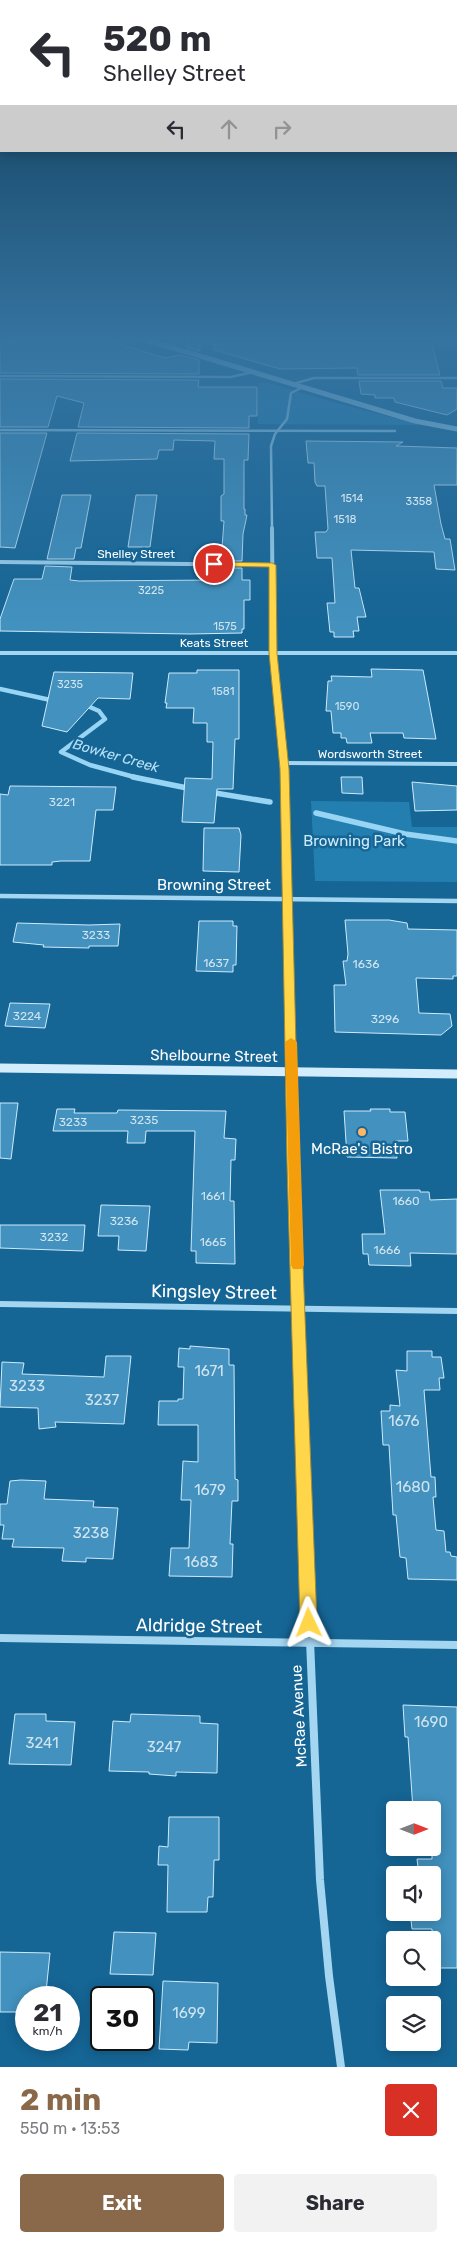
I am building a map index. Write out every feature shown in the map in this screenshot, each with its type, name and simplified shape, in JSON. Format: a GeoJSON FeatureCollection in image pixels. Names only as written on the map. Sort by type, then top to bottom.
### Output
{"type":"FeatureCollection","features":[{"type":"Feature","properties":{"kind":"main road","name":"Shelbourne Street"},"geometry":{"type":"LineString","coordinates":[[0,1068],[457,1074]]}},
{"type":"Feature","properties":{"kind":"street","name":"McRae Avenue"},"geometry":{"type":"LineString","coordinates":[[277,433],[271,446],[273,653],[284,763],[309,1643],[320,1880],[329,1976],[341,2067]]}},
{"type":"Feature","properties":{"kind":"street","name":"Shelley Street"},"geometry":{"type":"LineString","coordinates":[[0,562],[272,565]]}},
{"type":"Feature","properties":{"kind":"street","name":"Keats Street"},"geometry":{"type":"LineString","coordinates":[[0,653],[457,653]]}},
{"type":"Feature","properties":{"kind":"street","name":"Wordsworth Street"},"geometry":{"type":"LineString","coordinates":[[284,763],[457,764]]}},
{"type":"Feature","properties":{"kind":"street","name":"Browning Street"},"geometry":{"type":"LineString","coordinates":[[0,896],[457,901]]}},
{"type":"Feature","properties":{"kind":"street","name":"Kingsley Street"},"geometry":{"type":"LineString","coordinates":[[0,1304],[457,1311]]}},
{"type":"Feature","properties":{"kind":"street","name":"Aldridge Street"},"geometry":{"type":"LineString","coordinates":[[0,1638],[457,1644]]}},
{"type":"Feature","properties":{"kind":"green space","name":"Browning Park"},"geometry":{"type":"Polygon","coordinates":[[[311,801],[409,802],[412,827],[457,827],[457,882],[315,881],[311,801]]]}},
{"type":"Feature","properties":{"kind":"building"},"geometry":{"type":"Polygon","coordinates":[[[0,433],[47,433],[15,548],[0,547],[0,433]]]}},
{"type":"Feature","properties":{"kind":"building"},"geometry":{"type":"Polygon","coordinates":[[[77,433],[249,434],[248,460],[244,460],[244,509],[245,515],[247,515],[243,534],[242,561],[221,561],[224,521],[221,521],[221,496],[224,494],[224,459],[214,459],[215,441],[174,440],[173,450],[159,450],[157,459],[70,461],[77,433]]]}},
{"type":"Feature","properties":{"kind":"building"},"geometry":{"type":"Polygon","coordinates":[[[306,441],[403,442],[396,446],[457,448],[457,485],[434,485],[445,539],[450,539],[455,570],[436,569],[434,552],[351,550],[355,588],[359,588],[366,617],[357,617],[359,631],[353,631],[354,637],[334,637],[334,632],[330,632],[327,603],[335,603],[332,558],[317,558],[315,532],[326,532],[328,529],[325,486],[317,486],[315,482],[314,463],[308,463],[306,441]]]}},
{"type":"Feature","properties":{"kind":"building"},"geometry":{"type":"Polygon","coordinates":[[[62,495],[91,495],[81,548],[76,548],[74,559],[47,559],[62,495]]]}},
{"type":"Feature","properties":{"kind":"building"},"geometry":{"type":"Polygon","coordinates":[[[136,495],[157,495],[150,547],[128,547],[136,495]]]}},
{"type":"Feature","properties":{"kind":"building"},"geometry":{"type":"Polygon","coordinates":[[[45,566],[72,567],[70,580],[79,581],[220,580],[221,568],[242,568],[242,580],[250,580],[250,600],[244,600],[244,629],[242,629],[242,633],[190,634],[0,631],[0,619],[14,579],[42,579],[45,566]]]}},
{"type":"Feature","properties":{"kind":"building"},"geometry":{"type":"Polygon","coordinates":[[[371,669],[423,670],[436,739],[404,738],[403,733],[370,733],[372,743],[347,743],[346,738],[341,738],[341,733],[333,733],[331,711],[326,711],[328,681],[332,681],[331,676],[372,677],[371,669]]]}},
{"type":"Feature","properties":{"kind":"building"},"geometry":{"type":"Polygon","coordinates":[[[197,670],[239,670],[239,739],[235,739],[233,789],[217,789],[214,823],[182,822],[185,778],[212,779],[213,742],[207,742],[207,723],[193,723],[194,708],[166,708],[167,703],[165,703],[169,673],[197,673],[197,670]]]}},
{"type":"Feature","properties":{"kind":"building"},"geometry":{"type":"Polygon","coordinates":[[[54,672],[133,673],[130,699],[98,698],[67,732],[42,726],[54,672]]]}},
{"type":"Feature","properties":{"kind":"building"},"geometry":{"type":"Polygon","coordinates":[[[341,777],[362,777],[363,794],[342,793],[341,777]]]}},
{"type":"Feature","properties":{"kind":"building"},"geometry":{"type":"Polygon","coordinates":[[[412,782],[457,786],[457,810],[415,811],[412,782]]]}},
{"type":"Feature","properties":{"kind":"building"},"geometry":{"type":"Polygon","coordinates":[[[10,786],[116,787],[113,810],[96,810],[90,861],[61,861],[52,862],[52,865],[0,865],[0,794],[8,795],[10,786]]]}},
{"type":"Feature","properties":{"kind":"building"},"geometry":{"type":"Polygon","coordinates":[[[204,828],[239,828],[241,835],[239,872],[203,871],[204,828]]]}},
{"type":"Feature","properties":{"kind":"building"},"geometry":{"type":"Polygon","coordinates":[[[345,920],[389,920],[407,923],[408,929],[457,930],[457,976],[453,976],[453,979],[416,978],[419,1013],[450,1014],[452,1026],[441,1035],[335,1032],[334,985],[346,985],[343,961],[347,961],[348,954],[345,920]]]}},
{"type":"Feature","properties":{"kind":"building"},"geometry":{"type":"Polygon","coordinates":[[[199,921],[233,921],[233,926],[237,926],[236,965],[233,965],[233,972],[196,971],[199,921]]]}},
{"type":"Feature","properties":{"kind":"building"},"geometry":{"type":"Polygon","coordinates":[[[17,923],[120,924],[118,946],[89,946],[89,948],[43,947],[44,945],[13,942],[17,923]]]}},
{"type":"Feature","properties":{"kind":"building"},"geometry":{"type":"Polygon","coordinates":[[[10,1003],[50,1004],[45,1028],[5,1026],[10,1003]]]}},
{"type":"Feature","properties":{"kind":"building"},"geometry":{"type":"Polygon","coordinates":[[[0,1103],[18,1103],[11,1159],[0,1158],[0,1103]]]}},
{"type":"Feature","properties":{"kind":"building"},"geometry":{"type":"Polygon","coordinates":[[[57,1109],[75,1109],[74,1113],[117,1113],[118,1110],[226,1111],[224,1138],[236,1139],[235,1160],[231,1160],[230,1201],[234,1201],[235,1264],[196,1263],[196,1251],[191,1251],[195,1131],[146,1131],[145,1143],[127,1143],[128,1131],[53,1131],[57,1109]]]}},
{"type":"Feature","properties":{"kind":"building"},"geometry":{"type":"Polygon","coordinates":[[[370,1109],[390,1109],[390,1112],[405,1112],[408,1141],[395,1141],[397,1158],[347,1157],[344,1111],[371,1111],[370,1109]]]}},
{"type":"Feature","properties":{"kind":"building"},"geometry":{"type":"Polygon","coordinates":[[[380,1190],[420,1190],[420,1192],[429,1192],[430,1200],[457,1199],[457,1254],[410,1253],[411,1266],[369,1265],[368,1254],[363,1254],[362,1234],[385,1234],[380,1190]]]}},
{"type":"Feature","properties":{"kind":"building"},"geometry":{"type":"Polygon","coordinates":[[[101,1205],[150,1206],[146,1251],[118,1250],[119,1236],[98,1236],[101,1205]]]}},
{"type":"Feature","properties":{"kind":"building"},"geometry":{"type":"Polygon","coordinates":[[[0,1225],[85,1225],[83,1251],[0,1248],[0,1225]]]}},
{"type":"Feature","properties":{"kind":"building"},"geometry":{"type":"Polygon","coordinates":[[[190,1346],[229,1349],[229,1365],[234,1365],[235,1479],[238,1480],[238,1501],[232,1501],[230,1544],[233,1544],[232,1577],[169,1576],[171,1548],[189,1548],[191,1500],[181,1500],[183,1461],[198,1462],[198,1425],[158,1425],[159,1401],[178,1401],[178,1399],[183,1399],[184,1367],[178,1367],[179,1348],[190,1349],[190,1346]]]}},
{"type":"Feature","properties":{"kind":"building"},"geometry":{"type":"Polygon","coordinates":[[[407,1351],[432,1351],[432,1357],[441,1357],[444,1378],[439,1378],[440,1390],[424,1390],[431,1477],[435,1477],[436,1497],[433,1497],[436,1530],[444,1531],[446,1552],[450,1552],[451,1556],[457,1557],[457,1580],[408,1579],[406,1558],[400,1557],[396,1515],[393,1515],[389,1445],[383,1445],[381,1411],[390,1411],[390,1405],[400,1406],[396,1370],[407,1371],[407,1351]]]}},
{"type":"Feature","properties":{"kind":"building"},"geometry":{"type":"Polygon","coordinates":[[[106,1356],[131,1356],[124,1424],[55,1422],[56,1427],[39,1429],[38,1408],[0,1407],[2,1362],[24,1363],[22,1374],[104,1377],[106,1356]]]}},
{"type":"Feature","properties":{"kind":"building"},"geometry":{"type":"Polygon","coordinates":[[[10,1481],[46,1481],[44,1499],[94,1501],[93,1507],[118,1508],[113,1559],[86,1558],[86,1562],[62,1561],[64,1548],[12,1547],[14,1539],[2,1539],[4,1525],[0,1525],[0,1504],[7,1504],[10,1481]]]}},
{"type":"Feature","properties":{"kind":"building"},"geometry":{"type":"Polygon","coordinates":[[[403,1705],[457,1707],[457,1968],[441,1968],[441,1931],[412,1929],[411,1921],[441,1921],[441,1866],[418,1866],[417,1859],[432,1859],[432,1856],[441,1856],[441,1801],[412,1801],[408,1737],[405,1737],[403,1705]]]}},
{"type":"Feature","properties":{"kind":"building"},"geometry":{"type":"Polygon","coordinates":[[[15,1714],[46,1714],[46,1721],[75,1722],[71,1765],[9,1764],[15,1714]]]}},
{"type":"Feature","properties":{"kind":"building"},"geometry":{"type":"Polygon","coordinates":[[[131,1714],[200,1716],[200,1723],[218,1724],[217,1773],[176,1772],[176,1776],[149,1774],[149,1772],[109,1771],[113,1721],[130,1722],[131,1714]]]}},
{"type":"Feature","properties":{"kind":"building"},"geometry":{"type":"Polygon","coordinates":[[[169,1817],[219,1817],[219,1860],[214,1860],[213,1897],[208,1897],[207,1912],[167,1912],[168,1865],[158,1865],[159,1846],[168,1847],[169,1817]]]}},
{"type":"Feature","properties":{"kind":"building"},"geometry":{"type":"Polygon","coordinates":[[[114,1932],[156,1933],[153,1975],[110,1974],[114,1932]]]}},
{"type":"Feature","properties":{"kind":"building"},"geometry":{"type":"Polygon","coordinates":[[[0,1952],[50,1953],[47,1986],[15,1986],[15,2012],[0,2012],[0,1952]]]}},
{"type":"Feature","properties":{"kind":"building"},"geometry":{"type":"Polygon","coordinates":[[[163,1981],[218,1983],[217,2043],[189,2042],[188,2050],[159,2049],[163,1981]]]}},
{"type":"Feature","properties":{"kind":"waterway","name":"Bowker Creek"},"geometry":{"type":"LineString","coordinates":[[0,689],[55,701]]}},
{"type":"Feature","properties":{"kind":"waterway","name":"Bowker Creek"},"geometry":{"type":"LineString","coordinates":[[83,704],[99,711],[105,719],[61,752],[90,765],[138,778]]}},
{"type":"Feature","properties":{"kind":"waterway","name":"Bowker Creek"},"geometry":{"type":"LineString","coordinates":[[133,777],[192,789]]}},
{"type":"Feature","properties":{"kind":"waterway","name":"Bowker Creek"},"geometry":{"type":"LineString","coordinates":[[209,792],[270,802]]}},
{"type":"Feature","properties":{"kind":"waterway","name":"Bowker Creek"},"geometry":{"type":"LineString","coordinates":[[316,813],[405,834],[457,841]]}},
{"type":"Feature","properties":{"kind":"slow traffic"},"geometry":{"type":"LineString","coordinates":[[291,1042],[297,1265]]}},
{"type":"Feature","properties":{"kind":"place","name":"McRae's Bistro"},"geometry":{"type":"Point","coordinates":[362,1132]}},
{"type":"Feature","properties":{"kind":"route"},"geometry":{"type":"LineString","coordinates":[[214,564],[272,565],[273,653],[284,769],[293,1163],[309,1623]]}}]}
